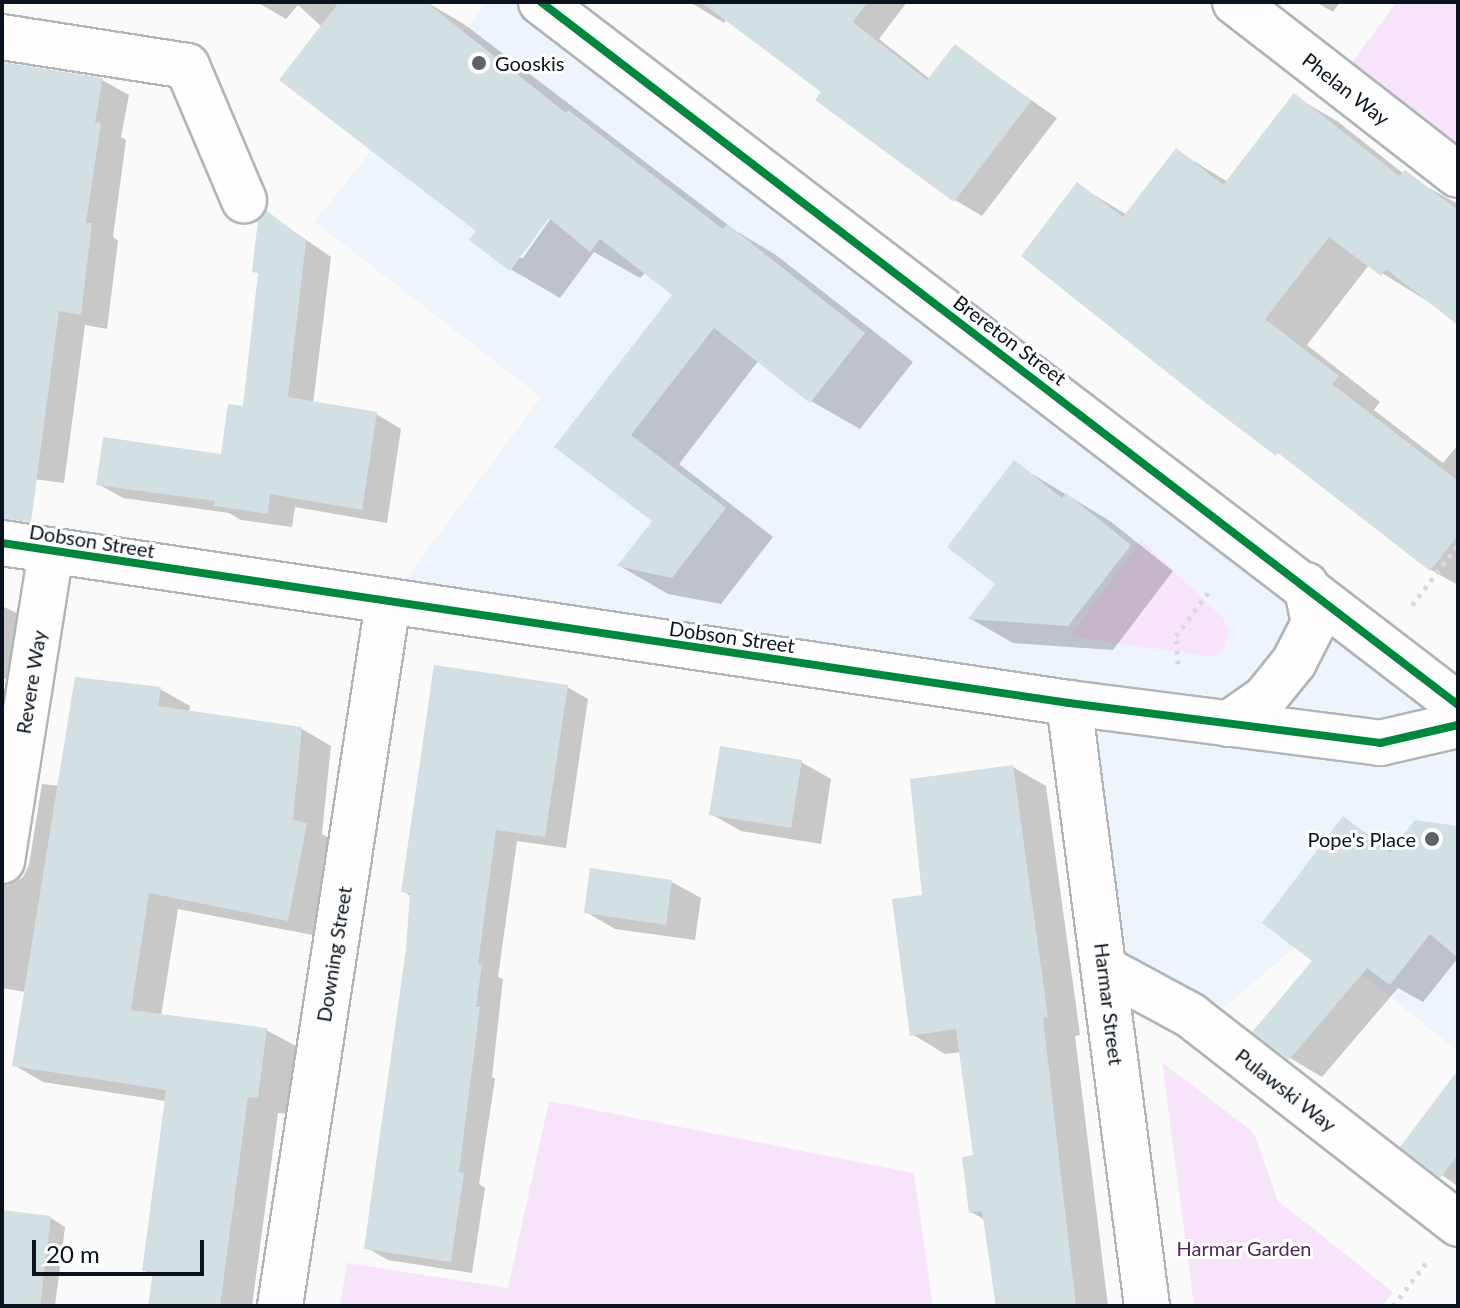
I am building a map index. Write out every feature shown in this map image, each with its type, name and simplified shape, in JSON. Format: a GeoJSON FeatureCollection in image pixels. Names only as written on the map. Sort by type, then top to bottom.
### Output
{"type":"FeatureCollection","features":[{"type":"Feature","properties":{"kind":"street","name":"Brereton Street"},"geometry":{"type":"LineString","coordinates":[[541,2],[1306,585],[1458,705]]}},
{"type":"Feature","properties":{"kind":"street","name":"Phelan Way"},"geometry":{"type":"LineString","coordinates":[[1235,2],[1458,175]]}},
{"type":"Feature","properties":{"kind":"street"},"geometry":{"type":"LineString","coordinates":[[2,37],[187,66],[244,200]]}},
{"type":"Feature","properties":{"kind":"street","name":"Dobson Street"},"geometry":{"type":"LineString","coordinates":[[2,543],[388,603],[1228,724],[1380,743],[1458,725]]}},
{"type":"Feature","properties":{"kind":"street","name":"Revere Way"},"geometry":{"type":"LineString","coordinates":[[2,861],[13,727],[51,551]]}},
{"type":"Feature","properties":{"kind":"street"},"geometry":{"type":"LineString","coordinates":[[1228,724],[1265,698],[1294,662],[1314,623],[1306,585]]}},
{"type":"Feature","properties":{"kind":"street","name":"Downing Street"},"geometry":{"type":"LineString","coordinates":[[280,1306],[388,603]]}},
{"type":"Feature","properties":{"kind":"street","name":"Harmar Street"},"geometry":{"type":"LineString","coordinates":[[1069,703],[1147,1306]]}},
{"type":"Feature","properties":{"kind":"street","name":"Pulawski Way"},"geometry":{"type":"LineString","coordinates":[[1105,969],[1190,1015],[1458,1224]]}},
{"type":"Feature","properties":{"kind":"path"},"geometry":{"type":"LineString","coordinates":[[1380,646],[1458,545]]}},
{"type":"Feature","properties":{"kind":"path"},"geometry":{"type":"LineString","coordinates":[[1178,673],[1176,636],[1209,591]]}},
{"type":"Feature","properties":{"kind":"path"},"geometry":{"type":"LineString","coordinates":[[1393,1306],[1429,1260]]}},
{"type":"Feature","properties":{"kind":"shaded area"},"geometry":{"type":"Polygon","coordinates":[[[487,2],[541,2],[1458,705],[1458,1051],[1311,934],[1203,1025],[1105,969],[1069,703],[388,603],[541,397],[315,222],[487,2]]]}},
{"type":"Feature","properties":{"kind":"green space"},"geometry":{"type":"Polygon","coordinates":[[[1397,2],[1458,2],[1458,175],[1337,82],[1397,2]]]}},
{"type":"Feature","properties":{"kind":"green space"},"geometry":{"type":"Polygon","coordinates":[[[1141,540],[1223,618],[1229,631],[1224,648],[1212,657],[1070,636],[1141,540]]]}},
{"type":"Feature","properties":{"kind":"green space","name":"Harmar Garden"},"geometry":{"type":"Polygon","coordinates":[[[1162,1062],[1254,1133],[1278,1201],[1393,1292],[1382,1306],[1194,1306],[1162,1062]]]}},
{"type":"Feature","properties":{"kind":"green space"},"geometry":{"type":"Polygon","coordinates":[[[549,1101],[914,1173],[933,1306],[340,1306],[347,1263],[508,1288],[549,1101]]]}},
{"type":"Feature","properties":{"kind":"building"},"geometry":{"type":"Polygon","coordinates":[[[339,2],[426,2],[566,113],[568,110],[723,229],[727,224],[865,333],[810,403],[714,328],[631,435],[726,508],[672,578],[617,566],[652,521],[554,447],[672,295],[600,239],[590,252],[549,218],[510,271],[469,240],[476,231],[279,80],[339,2]]]}},
{"type":"Feature","properties":{"kind":"building"},"geometry":{"type":"Polygon","coordinates":[[[701,2],[868,2],[853,22],[927,80],[955,44],[1031,101],[954,202],[815,100],[821,92],[701,2]]]}},
{"type":"Feature","properties":{"kind":"building"},"geometry":{"type":"Polygon","coordinates":[[[2,62],[103,78],[95,122],[101,123],[86,223],[92,223],[81,315],[59,311],[31,522],[2,519],[2,62]]]}},
{"type":"Feature","properties":{"kind":"building"},"geometry":{"type":"Polygon","coordinates":[[[1294,93],[1399,176],[1405,170],[1458,210],[1458,325],[1386,269],[1381,276],[1329,237],[1265,319],[1339,376],[1332,384],[1458,481],[1458,535],[1430,571],[1278,453],[1276,456],[1202,400],[1021,256],[1077,182],[1123,217],[1176,148],[1223,185],[1294,93]]]}},
{"type":"Feature","properties":{"kind":"building"},"geometry":{"type":"Polygon","coordinates":[[[266,210],[306,241],[288,397],[377,412],[362,510],[270,494],[268,514],[214,506],[215,501],[96,485],[103,437],[221,454],[228,404],[243,406],[258,273],[252,272],[258,220],[266,210]]]}},
{"type":"Feature","properties":{"kind":"building"},"geometry":{"type":"Polygon","coordinates":[[[1014,460],[1062,498],[1066,493],[1131,545],[1068,626],[968,619],[995,584],[947,547],[1014,460]]]}},
{"type":"Feature","properties":{"kind":"building"},"geometry":{"type":"Polygon","coordinates":[[[434,665],[568,685],[545,837],[496,830],[478,964],[482,965],[476,1007],[480,1007],[459,1172],[464,1173],[451,1262],[364,1249],[406,949],[410,894],[401,892],[434,665]]]}},
{"type":"Feature","properties":{"kind":"building"},"geometry":{"type":"Polygon","coordinates":[[[75,677],[161,687],[158,706],[302,727],[293,820],[307,823],[288,921],[149,893],[131,1010],[267,1028],[258,1098],[248,1097],[220,1306],[148,1306],[153,1272],[142,1271],[166,1090],[12,1066],[75,677]]]}},
{"type":"Feature","properties":{"kind":"building"},"geometry":{"type":"Polygon","coordinates":[[[720,746],[802,760],[791,828],[709,815],[720,746]]]}},
{"type":"Feature","properties":{"kind":"building"},"geometry":{"type":"Polygon","coordinates":[[[1013,765],[1048,1017],[1043,1018],[1076,1306],[996,1306],[982,1211],[969,1213],[962,1157],[973,1155],[956,1029],[910,1036],[892,899],[922,895],[910,779],[1013,765]]]}},
{"type":"Feature","properties":{"kind":"building"},"geometry":{"type":"Polygon","coordinates":[[[1343,816],[1390,852],[1415,820],[1458,826],[1458,958],[1430,934],[1390,985],[1367,968],[1289,1060],[1252,1032],[1312,961],[1262,923],[1343,816]]]}},
{"type":"Feature","properties":{"kind":"building"},"geometry":{"type":"Polygon","coordinates":[[[590,868],[672,880],[666,925],[584,913],[590,868]]]}},
{"type":"Feature","properties":{"kind":"building"},"geometry":{"type":"Polygon","coordinates":[[[1458,1070],[1458,1155],[1440,1178],[1400,1147],[1458,1070]]]}},
{"type":"Feature","properties":{"kind":"building"},"geometry":{"type":"Polygon","coordinates":[[[2,1210],[51,1216],[40,1306],[2,1306],[2,1210]]]}},
{"type":"Feature","properties":{"kind":"cycle path"},"geometry":{"type":"LineString","coordinates":[[541,2],[1458,705]]}},
{"type":"Feature","properties":{"kind":"cycle path"},"geometry":{"type":"LineString","coordinates":[[2,543],[1069,703],[1380,743],[1458,725]]}},
{"type":"Feature","properties":{"kind":"place","name":"Gooskis"},"geometry":{"type":"Point","coordinates":[479,63]}},
{"type":"Feature","properties":{"kind":"place","name":"Pope's Place"},"geometry":{"type":"Point","coordinates":[1432,839]}}]}
